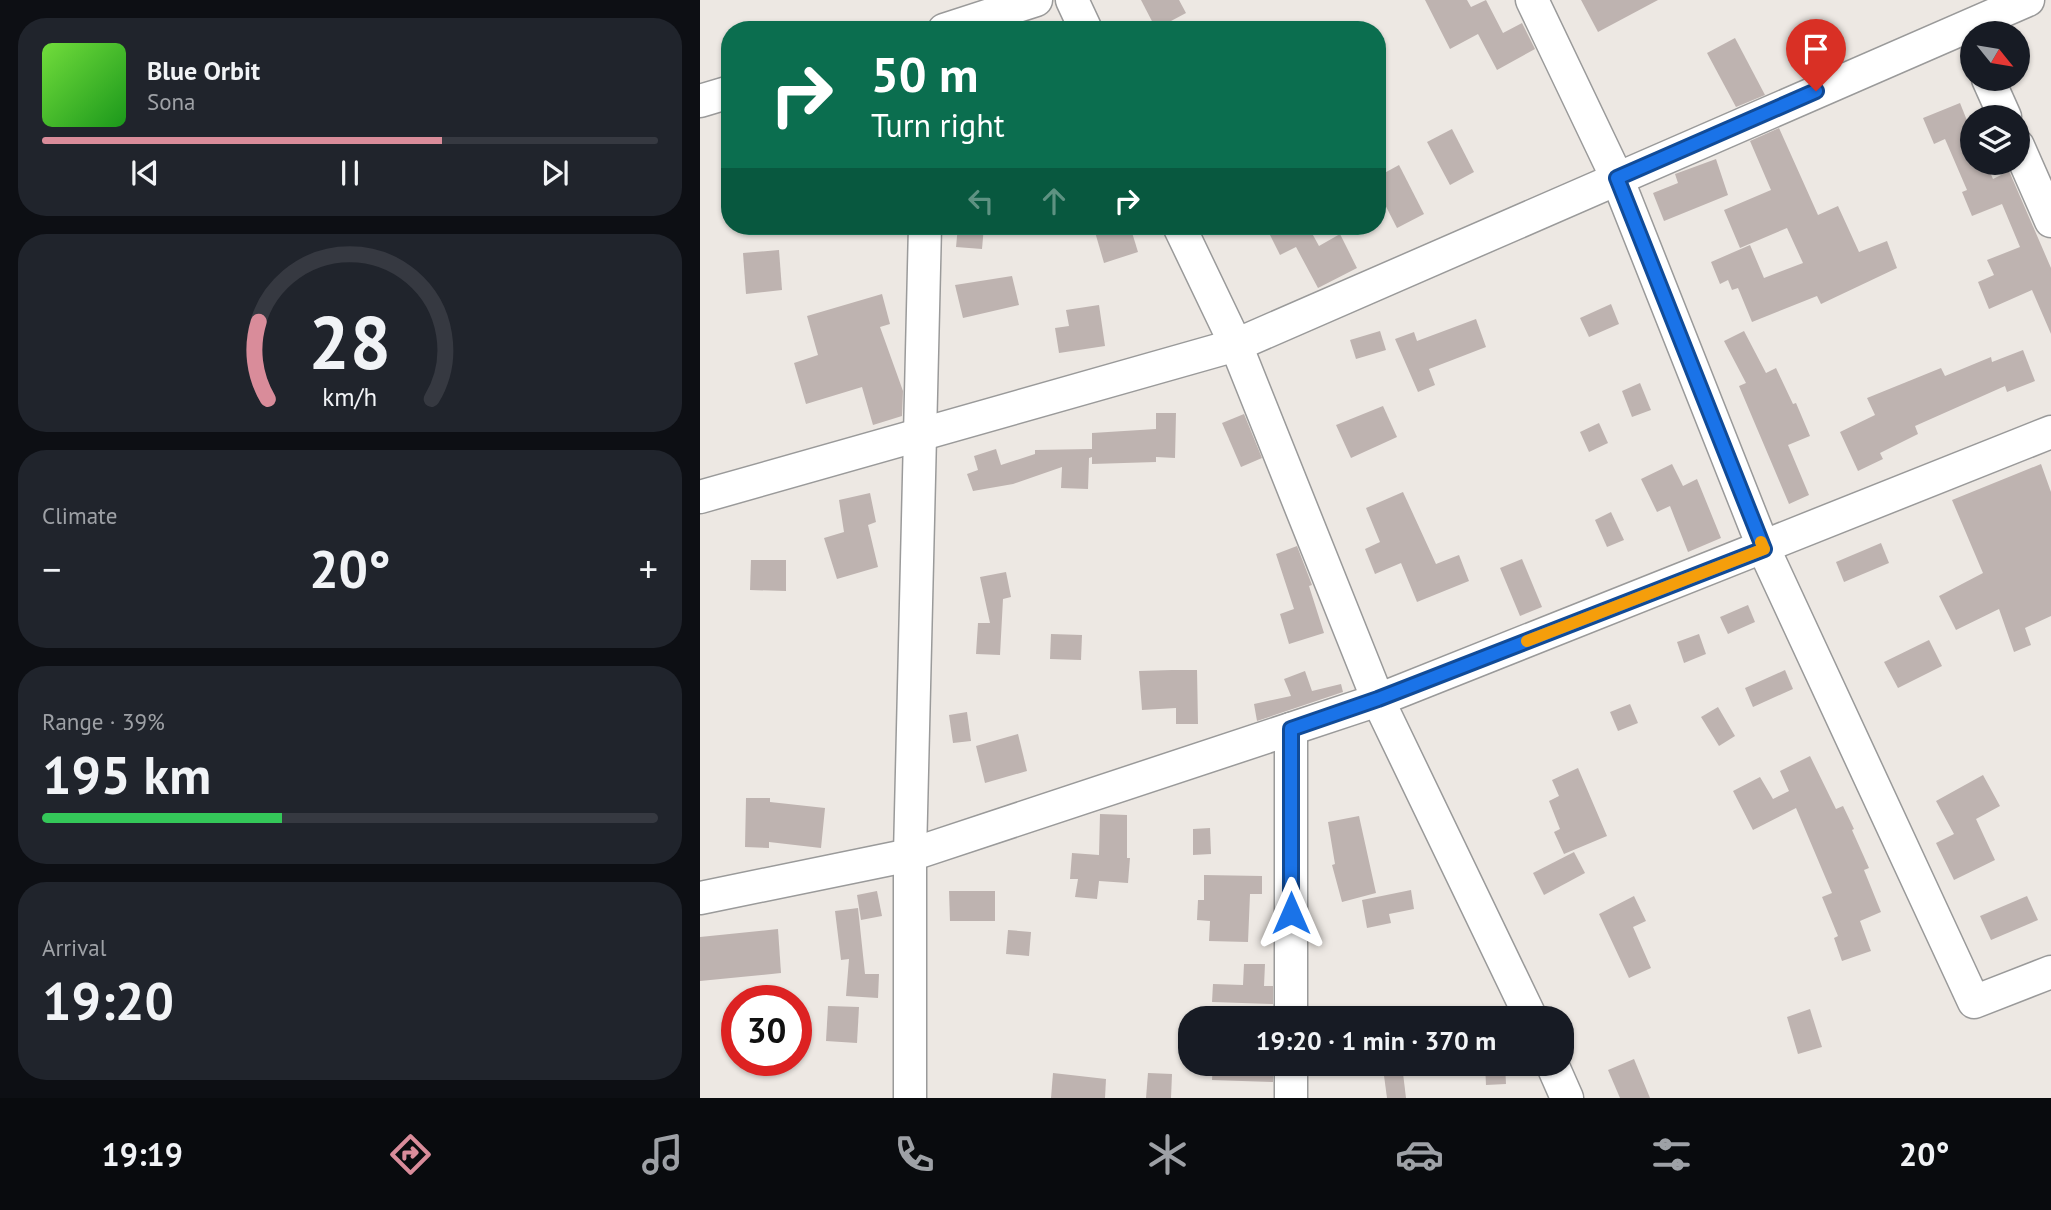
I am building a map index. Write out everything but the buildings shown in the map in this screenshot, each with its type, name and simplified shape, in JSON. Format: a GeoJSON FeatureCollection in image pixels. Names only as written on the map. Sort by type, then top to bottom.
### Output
{"type":"FeatureCollection","features":[{"type":"Feature","properties":{"kind":"street"},"geometry":{"type":"LineString","coordinates":[[972,21],[1036,0]]}},
{"type":"Feature","properties":{"kind":"street"},"geometry":{"type":"LineString","coordinates":[[1072,0],[1082,21]]}},
{"type":"Feature","properties":{"kind":"street"},"geometry":{"type":"LineString","coordinates":[[1532,0],[1617,178],[1764,549],[1974,1002],[2051,972]]}},
{"type":"Feature","properties":{"kind":"street"},"geometry":{"type":"LineString","coordinates":[[1970,21],[2028,0]]}},
{"type":"Feature","properties":{"kind":"street"},"geometry":{"type":"LineString","coordinates":[[700,497],[1236,345],[1960,25]]}},
{"type":"Feature","properties":{"kind":"street"},"geometry":{"type":"LineString","coordinates":[[700,101],[721,95]]}},
{"type":"Feature","properties":{"kind":"street"},"geometry":{"type":"LineString","coordinates":[[2030,173],[2051,221]]}},
{"type":"Feature","properties":{"kind":"street"},"geometry":{"type":"LineString","coordinates":[[910,1098],[910,855],[925,235]]}},
{"type":"Feature","properties":{"kind":"street"},"geometry":{"type":"LineString","coordinates":[[1183,235],[1236,345],[1378,699],[1525,1006]]}},
{"type":"Feature","properties":{"kind":"street"},"geometry":{"type":"LineString","coordinates":[[700,898],[910,855],[1378,699],[1764,549],[2051,432]]}},
{"type":"Feature","properties":{"kind":"street"},"geometry":{"type":"LineString","coordinates":[[1291,729],[1291,1006]]}},
{"type":"Feature","properties":{"kind":"street"},"geometry":{"type":"LineString","coordinates":[[1291,1076],[1291,1098]]}},
{"type":"Feature","properties":{"kind":"street"},"geometry":{"type":"LineString","coordinates":[[1557,1076],[1567,1098]]}},
{"type":"Feature","properties":{"kind":"slow traffic"},"geometry":{"type":"LineString","coordinates":[[1527,641],[1764,549],[1761,542]]}},
{"type":"Feature","properties":{"kind":"route"},"geometry":{"type":"LineString","coordinates":[[1291,913],[1291,729],[1378,699],[1764,549],[1617,178],[1816,91]]}}]}
